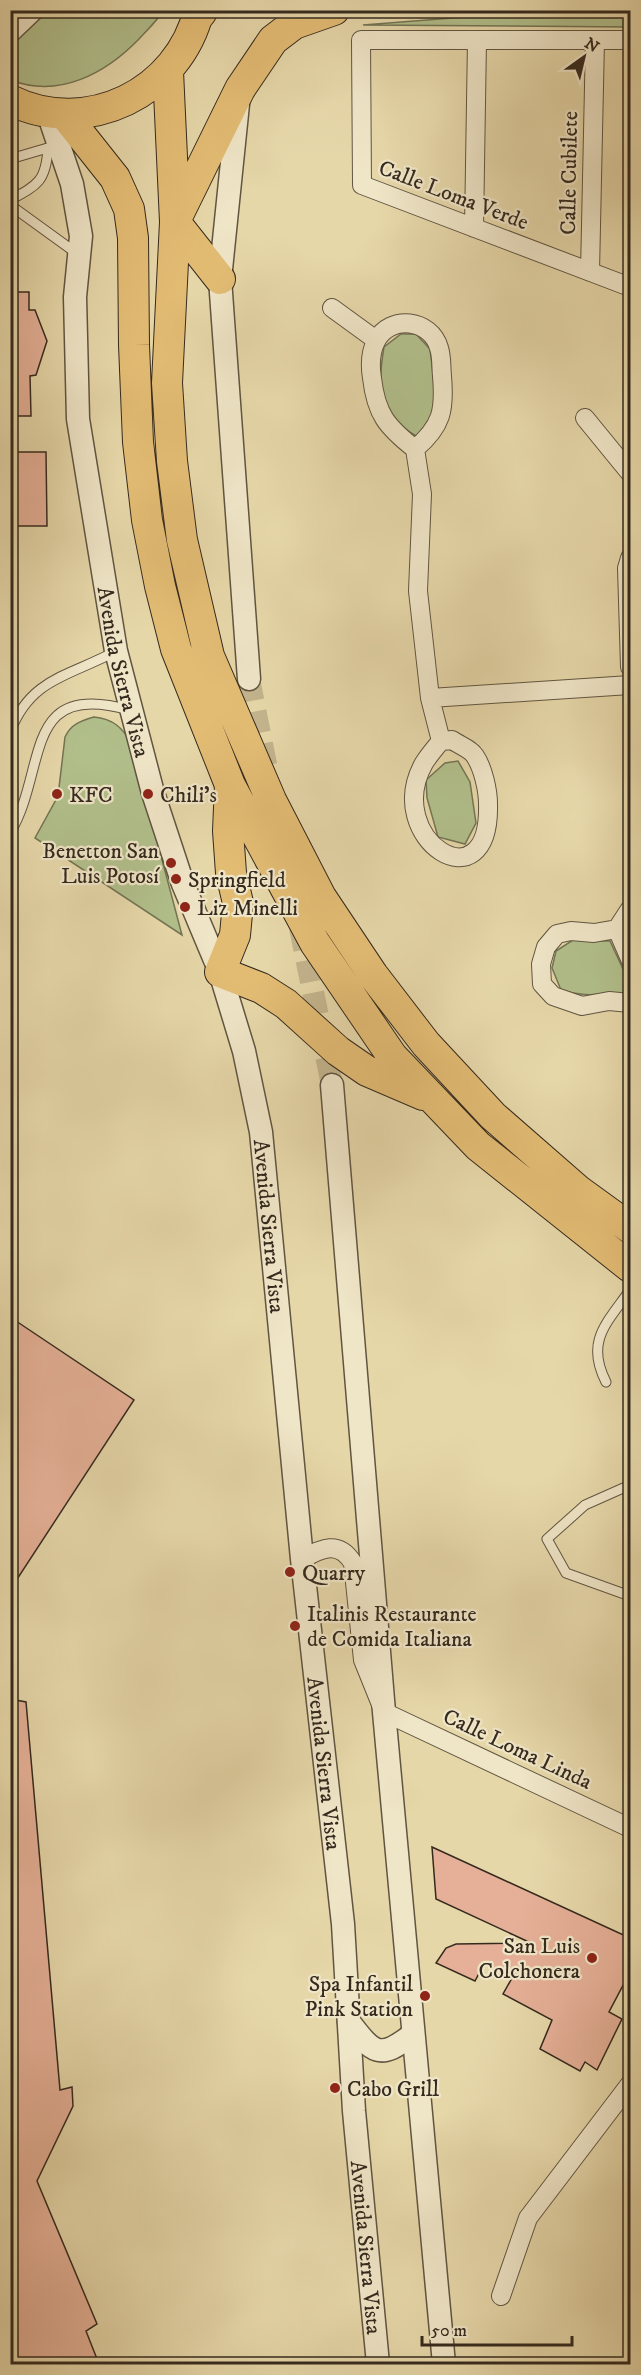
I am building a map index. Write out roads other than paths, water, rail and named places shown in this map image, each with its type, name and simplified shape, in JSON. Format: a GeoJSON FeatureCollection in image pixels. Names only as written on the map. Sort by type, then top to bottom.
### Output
{"type":"FeatureCollection","features":[{"type":"Feature","properties":{"kind":"highway"},"geometry":{"type":"LineString","coordinates":[[175,222],[240,90],[273,40],[294,24],[334,10]]}},
{"type":"Feature","properties":{"kind":"highway"},"geometry":{"type":"LineString","coordinates":[[32,109],[94,112],[121,104],[147,90],[168,71],[187,44],[200,11]]}},
{"type":"Feature","properties":{"kind":"highway"},"geometry":{"type":"LineString","coordinates":[[168,71],[175,222],[167,383],[172,461],[182,540],[209,656],[271,800],[321,897],[373,975],[426,1044],[493,1116],[579,1191],[630,1228]]}},
{"type":"Feature","properties":{"kind":"highway"},"geometry":{"type":"LineString","coordinates":[[32,109],[115,177],[129,209],[134,238],[134,345],[138,442],[147,520],[176,649],[230,785],[315,944],[392,1056],[478,1146],[630,1267]]}},
{"type":"Feature","properties":{"kind":"highway"},"geometry":{"type":"LineString","coordinates":[[175,222],[220,279]]}},
{"type":"Feature","properties":{"kind":"highway"},"geometry":{"type":"LineString","coordinates":[[230,785],[228,831],[231,873],[238,903],[235,935],[220,972],[261,988],[286,1004],[329,1044],[367,1071],[434,1099]]}},
{"type":"Feature","properties":{"kind":"street"},"geometry":{"type":"LineString","coordinates":[[10,31],[32,10]]}},
{"type":"Feature","properties":{"kind":"street","name":"Calle Loma Verde"},"geometry":{"type":"LineString","coordinates":[[477,40],[361,40],[362,185],[630,287]]}},
{"type":"Feature","properties":{"kind":"street"},"geometry":{"type":"LineString","coordinates":[[474,228],[477,40],[630,40]]}},
{"type":"Feature","properties":{"kind":"street","name":"Calle Cubilete"},"geometry":{"type":"LineString","coordinates":[[590,272],[596,40]]}},
{"type":"Feature","properties":{"kind":"street"},"geometry":{"type":"LineString","coordinates":[[240,90],[220,279],[249,679]]}},
{"type":"Feature","properties":{"kind":"street","name":"Avenida Sierra Vista"},"geometry":{"type":"LineString","coordinates":[[32,109],[53,146],[76,204],[81,236],[75,297],[78,419],[116,651],[153,793],[180,874],[220,972],[244,1051],[261,1132],[302,1558],[343,1924],[354,2111],[378,2364]]}},
{"type":"Feature","properties":{"kind":"street"},"geometry":{"type":"LineString","coordinates":[[332,308],[376,340]]}},
{"type":"Feature","properties":{"kind":"street"},"geometry":{"type":"LineString","coordinates":[[415,449],[427,439],[440,421],[444,399],[439,347],[430,330],[416,323],[393,325],[376,340],[370,363],[375,404],[395,434],[415,449],[422,494],[418,591],[430,698],[441,741]]}},
{"type":"Feature","properties":{"kind":"street"},"geometry":{"type":"LineString","coordinates":[[585,418],[630,473]]}},
{"type":"Feature","properties":{"kind":"street"},"geometry":{"type":"LineString","coordinates":[[629,564],[630,667]]}},
{"type":"Feature","properties":{"kind":"street"},"geometry":{"type":"LineString","coordinates":[[430,698],[630,685]]}},
{"type":"Feature","properties":{"kind":"street"},"geometry":{"type":"LineString","coordinates":[[452,740],[474,754],[488,793],[489,825],[482,843],[472,854],[446,856],[437,850],[426,837],[414,806],[416,788],[423,764],[441,741],[452,740]]}},
{"type":"Feature","properties":{"kind":"street"},"geometry":{"type":"LineString","coordinates":[[630,909],[617,929],[594,933],[571,931],[557,934],[546,947],[541,964],[542,984],[553,996],[582,1006],[609,1001],[630,1003]]}},
{"type":"Feature","properties":{"kind":"street"},"geometry":{"type":"LineString","coordinates":[[617,929],[630,959]]}},
{"type":"Feature","properties":{"kind":"street"},"geometry":{"type":"LineString","coordinates":[[332,1085],[384,1712],[444,2364]]}},
{"type":"Feature","properties":{"kind":"street"},"geometry":{"type":"LineString","coordinates":[[302,1558],[324,1547],[348,1554],[353,1563],[363,1660],[384,1712]]}},
{"type":"Feature","properties":{"kind":"street","name":"Calle Loma Linda"},"geometry":{"type":"LineString","coordinates":[[384,1712],[630,1828]]}},
{"type":"Feature","properties":{"kind":"street"},"geometry":{"type":"LineString","coordinates":[[349,2022],[367,2046],[383,2051],[394,2049],[413,2034]]}},
{"type":"Feature","properties":{"kind":"street"},"geometry":{"type":"LineString","coordinates":[[501,2296],[528,2218],[630,2084]]}},
{"type":"Feature","properties":{"kind":"lane"},"geometry":{"type":"LineString","coordinates":[[10,159],[53,146]]}},
{"type":"Feature","properties":{"kind":"lane"},"geometry":{"type":"LineString","coordinates":[[10,200],[36,186],[47,170],[53,146]]}},
{"type":"Feature","properties":{"kind":"lane"},"geometry":{"type":"LineString","coordinates":[[10,205],[79,255]]}},
{"type":"Feature","properties":{"kind":"lane"},"geometry":{"type":"LineString","coordinates":[[10,732],[27,700],[46,683],[116,651]]}},
{"type":"Feature","properties":{"kind":"lane"},"geometry":{"type":"LineString","coordinates":[[10,833],[20,816],[42,734],[52,719],[65,709],[82,703],[102,702],[132,711]]}},
{"type":"Feature","properties":{"kind":"lane"},"geometry":{"type":"LineString","coordinates":[[606,1382],[597,1364],[597,1343],[630,1290]]}},
{"type":"Feature","properties":{"kind":"lane"},"geometry":{"type":"LineString","coordinates":[[630,1485],[585,1504],[547,1539],[566,1573],[630,1596]]}},
{"type":"Feature","properties":{"kind":"tunnel"},"geometry":{"type":"LineString","coordinates":[[249,679],[267,769]]}},
{"type":"Feature","properties":{"kind":"tunnel"},"geometry":{"type":"LineString","coordinates":[[300,928],[332,1085]]}},
{"type":"Feature","properties":{"kind":"place","name":"KFC"},"geometry":{"type":"Point","coordinates":[57,794]}},
{"type":"Feature","properties":{"kind":"place","name":"Chili's"},"geometry":{"type":"Point","coordinates":[148,794]}},
{"type":"Feature","properties":{"kind":"place","name":"Benetton San Luis Potosí"},"geometry":{"type":"Point","coordinates":[171,863]}},
{"type":"Feature","properties":{"kind":"place","name":"Springfield"},"geometry":{"type":"Point","coordinates":[176,879]}},
{"type":"Feature","properties":{"kind":"place","name":"Liz Minelli"},"geometry":{"type":"Point","coordinates":[185,907]}},
{"type":"Feature","properties":{"kind":"place","name":"Quarry"},"geometry":{"type":"Point","coordinates":[290,1572]}},
{"type":"Feature","properties":{"kind":"place","name":"Italinis Restaurante de Comida Italiana"},"geometry":{"type":"Point","coordinates":[295,1626]}},
{"type":"Feature","properties":{"kind":"place","name":"San Luis Colchonera"},"geometry":{"type":"Point","coordinates":[592,1958]}},
{"type":"Feature","properties":{"kind":"place","name":"Spa Infantil Pink Station"},"geometry":{"type":"Point","coordinates":[425,1996]}},
{"type":"Feature","properties":{"kind":"place","name":"Cabo Grill"},"geometry":{"type":"Point","coordinates":[335,2088]}}]}
